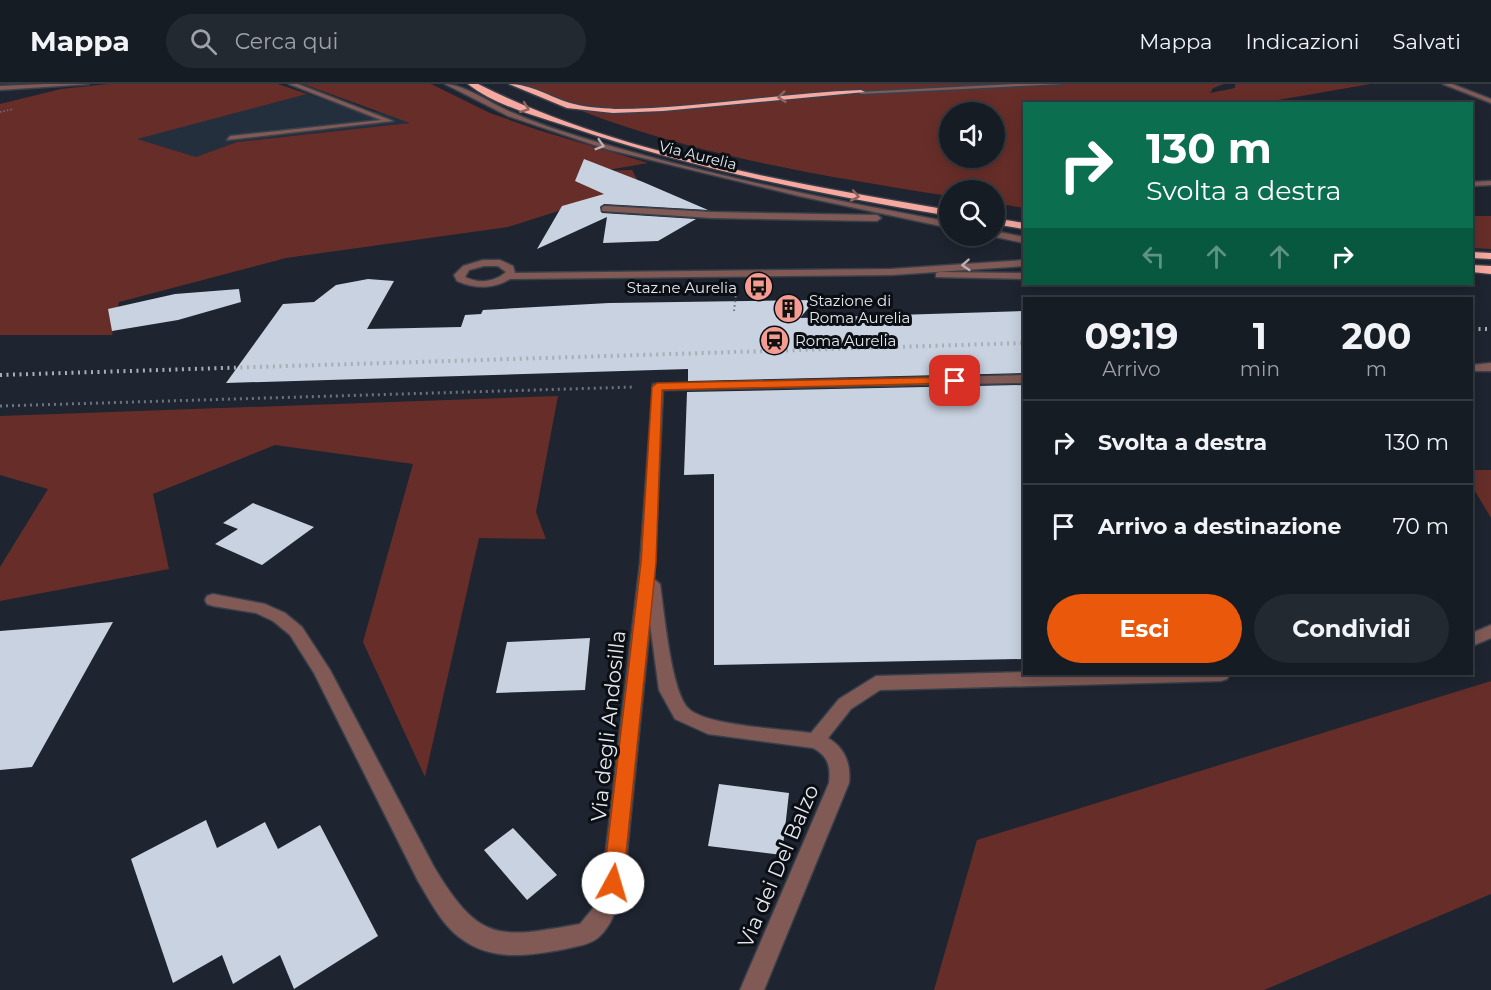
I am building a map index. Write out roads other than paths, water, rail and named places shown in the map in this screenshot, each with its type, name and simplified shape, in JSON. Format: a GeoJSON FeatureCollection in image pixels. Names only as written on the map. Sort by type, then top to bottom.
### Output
{"type":"FeatureCollection","features":[{"type":"Feature","properties":{"kind":"highway","name":"Via Aurelia"},"geometry":{"type":"LineString","coordinates":[[472,84],[529,110],[663,153],[803,186],[939,211]]}},
{"type":"Feature","properties":{"kind":"highway","name":"Via Aurelia"},"geometry":{"type":"LineString","coordinates":[[495,84],[549,107],[626,133],[696,152],[819,178]]}},
{"type":"Feature","properties":{"kind":"highway"},"geometry":{"type":"LineString","coordinates":[[513,84],[570,106],[623,112],[789,96],[861,92]]}},
{"type":"Feature","properties":{"kind":"highway"},"geometry":{"type":"LineString","coordinates":[[1005,223],[1023,226]]}},
{"type":"Feature","properties":{"kind":"highway"},"geometry":{"type":"LineString","coordinates":[[1473,255],[1491,256]]}},
{"type":"Feature","properties":{"kind":"highway"},"geometry":{"type":"LineString","coordinates":[[1473,269],[1490,270]]}},
{"type":"Feature","properties":{"kind":"street"},"geometry":{"type":"LineString","coordinates":[[0,88],[86,84]]}},
{"type":"Feature","properties":{"kind":"street"},"geometry":{"type":"LineString","coordinates":[[230,138],[390,121],[292,84]]}},
{"type":"Feature","properties":{"kind":"street","name":"Via Aurelia"},"geometry":{"type":"LineString","coordinates":[[448,84],[525,120],[618,151],[781,190],[939,223]]}},
{"type":"Feature","properties":{"kind":"street"},"geometry":{"type":"LineString","coordinates":[[861,92],[1060,84]]}},
{"type":"Feature","properties":{"kind":"street"},"geometry":{"type":"LineString","coordinates":[[1446,84],[1491,101]]}},
{"type":"Feature","properties":{"kind":"street"},"geometry":{"type":"LineString","coordinates":[[1473,184],[1491,183]]}},
{"type":"Feature","properties":{"kind":"street"},"geometry":{"type":"LineString","coordinates":[[605,209],[712,215],[915,219]]}},
{"type":"Feature","properties":{"kind":"street"},"geometry":{"type":"LineString","coordinates":[[1005,236],[1023,240]]}},
{"type":"Feature","properties":{"kind":"street"},"geometry":{"type":"LineString","coordinates":[[509,276],[891,272],[1023,263]]}},
{"type":"Feature","properties":{"kind":"street"},"geometry":{"type":"LineString","coordinates":[[891,272],[962,277],[1023,276]]}},
{"type":"Feature","properties":{"kind":"street"},"geometry":{"type":"LineString","coordinates":[[1473,368],[1491,367]]}},
{"type":"Feature","properties":{"kind":"street","name":"Via degli Andosilla"},"geometry":{"type":"LineString","coordinates":[[213,600],[270,612],[296,631],[321,670],[444,903],[454,917],[480,938],[494,943],[528,945],[588,933],[603,914],[613,883],[648,563],[657,387],[1023,379]]}},
{"type":"Feature","properties":{"kind":"street"},"geometry":{"type":"LineString","coordinates":[[648,563],[668,690],[682,714],[708,728],[815,741],[845,704],[876,682],[1178,675]]}},
{"type":"Feature","properties":{"kind":"street"},"geometry":{"type":"LineString","coordinates":[[1473,640],[1491,631]]}},
{"type":"Feature","properties":{"kind":"street","name":"Via dei Del Balzo"},"geometry":{"type":"LineString","coordinates":[[752,990],[808,861],[838,783],[838,760],[830,748],[815,741]]}},
{"type":"Feature","properties":{"kind":"railway"},"geometry":{"type":"LineString","coordinates":[[1473,329],[1491,329]]}},
{"type":"Feature","properties":{"kind":"railway"},"geometry":{"type":"LineString","coordinates":[[0,375],[1023,343]]}},
{"type":"Feature","properties":{"kind":"place","name":"Staz.ne Aurelia"},"geometry":{"type":"Point","coordinates":[758,287]}},
{"type":"Feature","properties":{"kind":"place","name":"Stazione di Roma Aurelia"},"geometry":{"type":"Point","coordinates":[788,309]}},
{"type":"Feature","properties":{"kind":"place","name":"Roma Aurelia"},"geometry":{"type":"Point","coordinates":[774,340]}}]}
